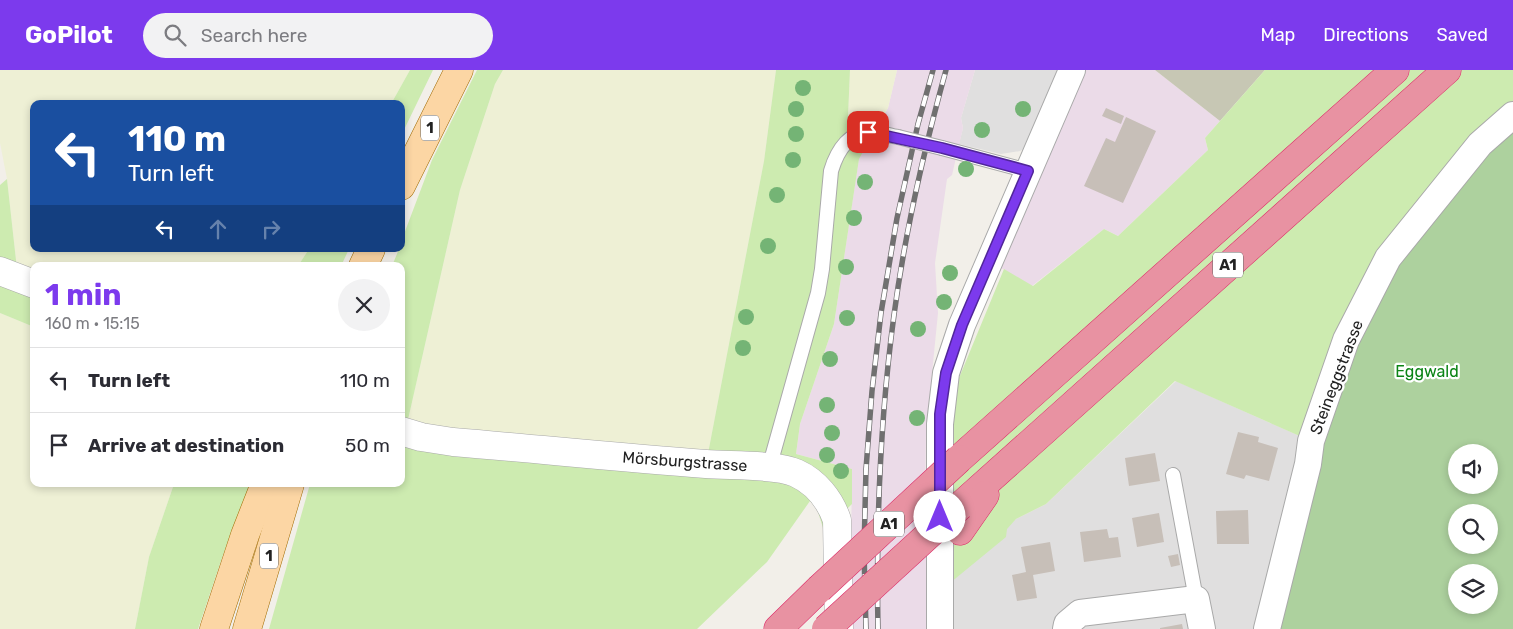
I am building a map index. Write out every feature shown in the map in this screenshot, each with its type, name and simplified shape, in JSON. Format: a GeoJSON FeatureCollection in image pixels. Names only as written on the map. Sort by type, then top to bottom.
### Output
{"type":"FeatureCollection","features":[{"type":"Feature","properties":{"kind":"highway","name":"A1"},"geometry":{"type":"LineString","coordinates":[[778,629],[959,459],[1395,70]]}},
{"type":"Feature","properties":{"kind":"highway","name":"A1"},"geometry":{"type":"LineString","coordinates":[[826,629],[960,518],[1009,461],[1447,70]]}},
{"type":"Feature","properties":{"kind":"highway"},"geometry":{"type":"LineString","coordinates":[[853,629],[960,518]]}},
{"type":"Feature","properties":{"kind":"main road","name":"1"},"geometry":{"type":"LineString","coordinates":[[405,178],[459,70]]}},
{"type":"Feature","properties":{"kind":"main road","name":"1"},"geometry":{"type":"LineString","coordinates":[[214,629],[245,536],[264,487]]}},
{"type":"Feature","properties":{"kind":"main road","name":"1"},"geometry":{"type":"LineString","coordinates":[[247,629],[289,487]]}},
{"type":"Feature","properties":{"kind":"street"},"geometry":{"type":"LineString","coordinates":[[940,629],[940,424],[946,373],[962,325],[1072,70]]}},
{"type":"Feature","properties":{"kind":"street","name":"Steineggstrasse"},"geometry":{"type":"LineString","coordinates":[[1268,629],[1312,441],[1346,340],[1388,258],[1480,144],[1513,115]]}},
{"type":"Feature","properties":{"kind":"street"},"geometry":{"type":"LineString","coordinates":[[0,271],[30,282]]}},
{"type":"Feature","properties":{"kind":"street","name":"Mörsburgstrasse"},"geometry":{"type":"LineString","coordinates":[[405,432],[421,437],[454,442],[784,469],[796,473],[807,480],[826,498],[833,508],[837,520],[839,629]]}},
{"type":"Feature","properties":{"kind":"street"},"geometry":{"type":"LineString","coordinates":[[1066,629],[1068,624],[1080,613],[1196,599],[1202,629]]}},
{"type":"Feature","properties":{"kind":"lane"},"geometry":{"type":"LineString","coordinates":[[769,468],[818,293],[831,171],[843,145],[858,134],[874,132],[1028,171]]}},
{"type":"Feature","properties":{"kind":"lane"},"geometry":{"type":"LineString","coordinates":[[1173,476],[1196,599]]}},
{"type":"Feature","properties":{"kind":"shaded area"},"geometry":{"type":"Polygon","coordinates":[[[0,70],[410,70],[393,100],[30,100],[30,252],[307,252],[301,262],[30,262],[30,282],[18,278],[7,179],[0,143],[0,70]]]}},
{"type":"Feature","properties":{"kind":"shaded area"},"geometry":{"type":"Polygon","coordinates":[[[503,70],[776,70],[764,161],[706,464],[405,433],[460,190],[495,84],[503,70]]]}},
{"type":"Feature","properties":{"kind":"shaded area"},"geometry":{"type":"Polygon","coordinates":[[[850,70],[897,70],[888,108],[874,132],[847,141],[850,70]]]}},
{"type":"Feature","properties":{"kind":"shaded area"},"geometry":{"type":"Polygon","coordinates":[[[897,70],[975,70],[961,118],[963,128],[952,175],[947,179],[935,263],[938,313],[926,433],[925,512],[928,629],[850,629],[852,469],[796,454],[800,424],[834,324],[859,158],[888,108],[897,70]]]}},
{"type":"Feature","properties":{"kind":"shaded area"},"geometry":{"type":"Polygon","coordinates":[[[975,70],[1058,70],[1026,148],[1020,151],[1001,154],[959,144],[963,128],[961,118],[975,70]]]}},
{"type":"Feature","properties":{"kind":"shaded area"},"geometry":{"type":"Polygon","coordinates":[[[1072,70],[1155,70],[1220,121],[1205,138],[1208,150],[1118,236],[1104,229],[1032,286],[989,261],[1072,70]]]}},
{"type":"Feature","properties":{"kind":"shaded area"},"geometry":{"type":"Polygon","coordinates":[[[1155,70],[1265,70],[1220,121],[1155,70]]]}},
{"type":"Feature","properties":{"kind":"shaded area"},"geometry":{"type":"Polygon","coordinates":[[[0,313],[30,325],[30,487],[173,487],[149,557],[135,629],[0,629],[0,313]]]}},
{"type":"Feature","properties":{"kind":"shaded area"},"geometry":{"type":"Polygon","coordinates":[[[1176,381],[1311,441],[1267,629],[928,629],[926,590],[939,592],[1016,519],[1046,504],[1176,381]]]}},
{"type":"Feature","properties":{"kind":"green space"},"geometry":{"type":"Polygon","coordinates":[[[410,70],[433,70],[405,128],[405,100],[393,100],[410,70]]]}},
{"type":"Feature","properties":{"kind":"green space"},"geometry":{"type":"Polygon","coordinates":[[[477,70],[503,70],[495,84],[460,190],[405,433],[405,262],[394,262],[398,252],[405,252],[405,231],[432,160],[477,70]]]}},
{"type":"Feature","properties":{"kind":"green space"},"geometry":{"type":"Polygon","coordinates":[[[776,70],[850,70],[847,140],[874,132],[859,159],[834,324],[800,424],[796,454],[852,469],[852,504],[824,531],[817,509],[810,501],[767,562],[697,629],[269,629],[309,487],[405,487],[405,433],[706,464],[764,161],[776,70]]]}},
{"type":"Feature","properties":{"kind":"green space"},"geometry":{"type":"Polygon","coordinates":[[[1265,70],[1513,70],[1513,115],[1311,441],[1175,381],[1046,504],[1016,519],[1007,529],[1006,537],[939,592],[940,424],[1004,269],[1033,286],[1104,229],[1118,236],[1208,150],[1205,138],[1265,70]]]}},
{"type":"Feature","properties":{"kind":"green space","name":"Eggwald"},"geometry":{"type":"Polygon","coordinates":[[[1513,115],[1513,629],[1267,629],[1308,464],[1388,258],[1513,115]]]}},
{"type":"Feature","properties":{"kind":"green space"},"geometry":{"type":"Polygon","coordinates":[[[7,179],[18,278],[30,282],[30,325],[0,313],[0,185],[7,179]]]}},
{"type":"Feature","properties":{"kind":"green space"},"geometry":{"type":"Polygon","coordinates":[[[307,252],[348,252],[343,262],[301,262],[307,252]]]}},
{"type":"Feature","properties":{"kind":"green space"},"geometry":{"type":"Polygon","coordinates":[[[173,487],[249,487],[198,629],[135,629],[149,557],[173,487]]]}},
{"type":"Feature","properties":{"kind":"building"},"geometry":{"type":"Polygon","coordinates":[[[1106,108],[1124,116],[1121,124],[1102,116],[1106,108]]]}},
{"type":"Feature","properties":{"kind":"building"},"geometry":{"type":"Polygon","coordinates":[[[1126,117],[1156,131],[1123,203],[1084,186],[1106,138],[1115,142],[1126,117]]]}},
{"type":"Feature","properties":{"kind":"building"},"geometry":{"type":"Polygon","coordinates":[[[1238,432],[1259,437],[1258,442],[1278,448],[1269,481],[1246,475],[1244,479],[1226,474],[1238,432]]]}},
{"type":"Feature","properties":{"kind":"building"},"geometry":{"type":"Polygon","coordinates":[[[1155,453],[1160,481],[1129,486],[1125,458],[1155,453]]]}},
{"type":"Feature","properties":{"kind":"building"},"geometry":{"type":"Polygon","coordinates":[[[1248,510],[1249,544],[1217,544],[1216,511],[1248,510]]]}},
{"type":"Feature","properties":{"kind":"building"},"geometry":{"type":"Polygon","coordinates":[[[1159,513],[1164,542],[1137,547],[1132,518],[1159,513]]]}},
{"type":"Feature","properties":{"kind":"building"},"geometry":{"type":"Polygon","coordinates":[[[1107,529],[1109,538],[1118,537],[1121,557],[1084,562],[1080,532],[1107,529]]]}},
{"type":"Feature","properties":{"kind":"building"},"geometry":{"type":"Polygon","coordinates":[[[1050,542],[1055,571],[1033,575],[1037,598],[1017,601],[1012,575],[1026,572],[1021,547],[1050,542]]]}},
{"type":"Feature","properties":{"kind":"building"},"geometry":{"type":"Polygon","coordinates":[[[1178,554],[1180,565],[1171,567],[1168,556],[1178,554]]]}},
{"type":"Feature","properties":{"kind":"building"},"geometry":{"type":"Polygon","coordinates":[[[1182,624],[1183,629],[1160,629],[1160,628],[1182,624]]]}},
{"type":"Feature","properties":{"kind":"railway"},"geometry":{"type":"LineString","coordinates":[[866,629],[864,551],[866,469],[881,313],[897,218],[918,124],[933,70]]}},
{"type":"Feature","properties":{"kind":"railway"},"geometry":{"type":"LineString","coordinates":[[878,629],[880,472],[889,354],[898,284],[909,222],[946,70]]}},
{"type":"Feature","properties":{"kind":"route"},"geometry":{"type":"LineString","coordinates":[[868,132],[942,148],[1028,171],[962,325],[946,373],[940,414],[940,517]]}}]}
